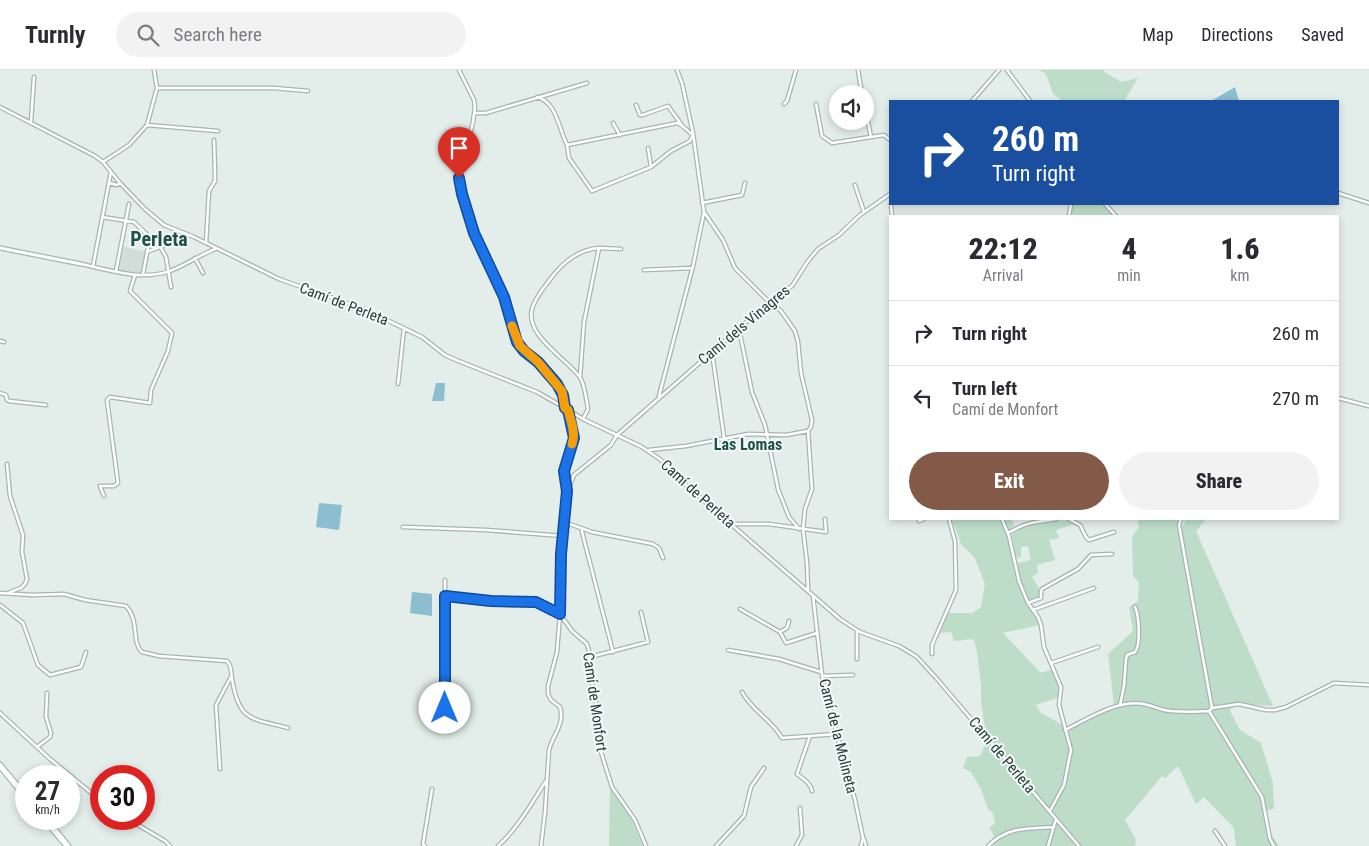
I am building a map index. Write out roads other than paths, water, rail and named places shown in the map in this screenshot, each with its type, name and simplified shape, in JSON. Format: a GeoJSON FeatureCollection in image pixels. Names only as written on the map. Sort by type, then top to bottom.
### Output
{"type":"FeatureCollection","features":[{"type":"Feature","properties":{"kind":"main road"},"geometry":{"type":"LineString","coordinates":[[0,248],[81,264]]}},
{"type":"Feature","properties":{"kind":"main road"},"geometry":{"type":"LineString","coordinates":[[0,765],[15,782]]}},
{"type":"Feature","properties":{"kind":"main road"},"geometry":{"type":"LineString","coordinates":[[0,765],[15,785]]}},
{"type":"Feature","properties":{"kind":"main road"},"geometry":{"type":"LineString","coordinates":[[54,830],[67,846]]}},
{"type":"Feature","properties":{"kind":"street"},"geometry":{"type":"LineString","coordinates":[[0,107],[31,122],[62,141],[89,152],[103,162],[129,145],[148,126],[157,88],[154,70]]}},
{"type":"Feature","properties":{"kind":"street"},"geometry":{"type":"LineString","coordinates":[[459,70],[474,100],[475,113],[459,178],[466,207],[480,246],[504,297],[517,342],[557,384],[563,395],[574,438],[564,471],[567,491],[560,614],[557,652],[548,686],[548,694],[551,700],[560,707],[562,720],[561,726],[551,743],[541,846]]}},
{"type":"Feature","properties":{"kind":"street"},"geometry":{"type":"LineString","coordinates":[[677,70],[682,82],[693,135],[704,212],[722,240],[735,268],[790,321],[798,342],[801,373],[811,412],[811,427],[808,431],[812,490],[805,509],[804,529],[808,590]]}},
{"type":"Feature","properties":{"kind":"street"},"geometry":{"type":"LineString","coordinates":[[784,104],[787,101],[796,70]]}},
{"type":"Feature","properties":{"kind":"street"},"geometry":{"type":"LineString","coordinates":[[858,70],[860,85]]}},
{"type":"Feature","properties":{"kind":"street"},"geometry":{"type":"LineString","coordinates":[[973,100],[999,70]]}},
{"type":"Feature","properties":{"kind":"street"},"geometry":{"type":"LineString","coordinates":[[1007,70],[1029,100]]}},
{"type":"Feature","properties":{"kind":"street"},"geometry":{"type":"LineString","coordinates":[[31,122],[34,77]]}},
{"type":"Feature","properties":{"kind":"street"},"geometry":{"type":"LineString","coordinates":[[475,113],[486,113],[587,83]]}},
{"type":"Feature","properties":{"kind":"street"},"geometry":{"type":"LineString","coordinates":[[157,88],[274,88],[308,90]]}},
{"type":"Feature","properties":{"kind":"street"},"geometry":{"type":"LineString","coordinates":[[537,97],[547,102],[558,120],[567,145],[569,158],[592,191],[651,167],[671,151],[690,140],[693,135]]}},
{"type":"Feature","properties":{"kind":"street"},"geometry":{"type":"LineString","coordinates":[[816,104],[822,136],[832,143],[884,135],[889,139]]}},
{"type":"Feature","properties":{"kind":"street"},"geometry":{"type":"LineString","coordinates":[[636,105],[640,115],[668,106],[687,131],[693,135]]}},
{"type":"Feature","properties":{"kind":"street"},"geometry":{"type":"LineString","coordinates":[[613,123],[620,135]]}},
{"type":"Feature","properties":{"kind":"street"},"geometry":{"type":"LineString","coordinates":[[567,145],[677,123],[681,124]]}},
{"type":"Feature","properties":{"kind":"street"},"geometry":{"type":"LineString","coordinates":[[148,126],[218,132]]}},
{"type":"Feature","properties":{"kind":"street"},"geometry":{"type":"LineString","coordinates":[[870,130],[871,137]]}},
{"type":"Feature","properties":{"kind":"street"},"geometry":{"type":"LineString","coordinates":[[206,243],[208,191],[216,174],[214,140]]}},
{"type":"Feature","properties":{"kind":"street"},"geometry":{"type":"LineString","coordinates":[[648,148],[651,167]]}},
{"type":"Feature","properties":{"kind":"street","name":"Camí de Perleta"},"geometry":{"type":"LineString","coordinates":[[103,162],[120,183],[154,218],[177,231],[284,281],[356,306],[404,328],[422,337],[445,355],[537,392],[583,419],[649,450],[662,460],[679,479],[840,620],[856,630],[899,646],[917,657],[1079,846]]}},
{"type":"Feature","properties":{"kind":"street"},"geometry":{"type":"LineString","coordinates":[[93,267],[111,172]]}},
{"type":"Feature","properties":{"kind":"street"},"geometry":{"type":"LineString","coordinates":[[109,183],[117,185],[120,183]]}},
{"type":"Feature","properties":{"kind":"street"},"geometry":{"type":"LineString","coordinates":[[702,203],[742,194],[745,183]]}},
{"type":"Feature","properties":{"kind":"street"},"geometry":{"type":"LineString","coordinates":[[855,185],[864,212]]}},
{"type":"Feature","properties":{"kind":"street"},"geometry":{"type":"LineString","coordinates":[[1339,193],[1369,203]]}},
{"type":"Feature","properties":{"kind":"street","name":"Camí dels Vinagres"},"geometry":{"type":"LineString","coordinates":[[567,491],[574,475],[611,445],[617,435],[658,397],[769,302],[792,286],[818,249],[839,235],[864,212],[889,196]]}},
{"type":"Feature","properties":{"kind":"street"},"geometry":{"type":"LineString","coordinates":[[116,271],[129,204]]}},
{"type":"Feature","properties":{"kind":"street"},"geometry":{"type":"LineString","coordinates":[[1106,205],[1115,215]]}},
{"type":"Feature","properties":{"kind":"street"},"geometry":{"type":"LineString","coordinates":[[658,397],[692,268],[704,212]]}},
{"type":"Feature","properties":{"kind":"street"},"geometry":{"type":"LineString","coordinates":[[102,216],[134,222],[161,248],[166,257],[171,288]]}},
{"type":"Feature","properties":{"kind":"street"},"geometry":{"type":"LineString","coordinates":[[147,252],[172,242],[177,231]]}},
{"type":"Feature","properties":{"kind":"street"},"geometry":{"type":"LineString","coordinates":[[143,274],[150,237]]}},
{"type":"Feature","properties":{"kind":"street"},"geometry":{"type":"LineString","coordinates":[[81,264],[135,275],[169,271],[216,248]]}},
{"type":"Feature","properties":{"kind":"street"},"geometry":{"type":"LineString","coordinates":[[580,377],[535,331],[531,320],[532,308],[537,297],[560,267],[578,254],[590,248],[621,249]]}},
{"type":"Feature","properties":{"kind":"street"},"geometry":{"type":"LineString","coordinates":[[583,419],[588,408],[580,377],[584,322],[599,248]]}},
{"type":"Feature","properties":{"kind":"street"},"geometry":{"type":"LineString","coordinates":[[195,258],[203,273]]}},
{"type":"Feature","properties":{"kind":"street"},"geometry":{"type":"LineString","coordinates":[[644,270],[692,268]]}},
{"type":"Feature","properties":{"kind":"street"},"geometry":{"type":"LineString","coordinates":[[104,496],[100,486],[114,486],[118,483],[106,400],[110,397],[150,403],[151,390],[168,351],[172,333],[130,291],[135,275]]}},
{"type":"Feature","properties":{"kind":"street"},"geometry":{"type":"LineString","coordinates":[[398,384],[404,328]]}},
{"type":"Feature","properties":{"kind":"street"},"geometry":{"type":"LineString","coordinates":[[738,328],[752,392],[767,434],[778,489],[789,517],[799,529]]}},
{"type":"Feature","properties":{"kind":"street"},"geometry":{"type":"LineString","coordinates":[[0,341],[4,342]]}},
{"type":"Feature","properties":{"kind":"street"},"geometry":{"type":"LineString","coordinates":[[712,352],[724,438]]}},
{"type":"Feature","properties":{"kind":"street"},"geometry":{"type":"LineString","coordinates":[[0,393],[6,395],[6,400],[9,402],[46,405]]}},
{"type":"Feature","properties":{"kind":"street"},"geometry":{"type":"LineString","coordinates":[[1339,398],[1369,406]]}},
{"type":"Feature","properties":{"kind":"street"},"geometry":{"type":"LineString","coordinates":[[649,450],[686,446],[748,434],[786,435],[808,431]]}},
{"type":"Feature","properties":{"kind":"street"},"geometry":{"type":"LineString","coordinates":[[7,464],[10,496],[23,534],[22,552],[27,579],[21,588],[8,593]]}},
{"type":"Feature","properties":{"kind":"street"},"geometry":{"type":"LineString","coordinates":[[732,524],[769,524],[826,532],[825,519]]}},
{"type":"Feature","properties":{"kind":"street"},"geometry":{"type":"LineString","coordinates":[[932,654],[932,644],[956,590],[955,541],[949,520]]}},
{"type":"Feature","properties":{"kind":"street"},"geometry":{"type":"LineString","coordinates":[[1002,520],[1008,534],[1019,581],[1028,603],[1042,625],[1044,647],[1062,692],[1059,706],[1071,756],[1064,786],[1050,811]]}},
{"type":"Feature","properties":{"kind":"street"},"geometry":{"type":"LineString","coordinates":[[1008,534],[1024,524],[1039,520]]}},
{"type":"Feature","properties":{"kind":"street"},"geometry":{"type":"LineString","coordinates":[[1071,520],[1080,525],[1086,538],[1089,540],[1114,532]]}},
{"type":"Feature","properties":{"kind":"street"},"geometry":{"type":"LineString","coordinates":[[1181,520],[1179,525],[1210,710],[1262,797],[1270,839],[1274,846]]}},
{"type":"Feature","properties":{"kind":"street"},"geometry":{"type":"LineString","coordinates":[[564,522],[581,528],[657,546],[662,558]]}},
{"type":"Feature","properties":{"kind":"street"},"geometry":{"type":"LineString","coordinates":[[403,527],[486,530],[563,536]]}},
{"type":"Feature","properties":{"kind":"street"},"geometry":{"type":"LineString","coordinates":[[581,528],[614,652]]}},
{"type":"Feature","properties":{"kind":"street"},"geometry":{"type":"LineString","coordinates":[[1028,603],[1041,598],[1042,589],[1078,569],[1090,555],[1112,554]]}},
{"type":"Feature","properties":{"kind":"street"},"geometry":{"type":"LineString","coordinates":[[444,580],[445,724]]}},
{"type":"Feature","properties":{"kind":"street"},"geometry":{"type":"LineString","coordinates":[[1033,610],[1094,588]]}},
{"type":"Feature","properties":{"kind":"street"},"geometry":{"type":"LineString","coordinates":[[0,593],[64,594],[90,601],[126,606],[133,617],[137,646],[142,652],[159,656],[227,661],[232,675],[236,700],[240,709],[260,722],[288,728]]}},
{"type":"Feature","properties":{"kind":"street","name":"Camí de la Molineta"},"geometry":{"type":"LineString","coordinates":[[813,595],[826,698],[855,800],[863,838],[861,846]]}},
{"type":"Feature","properties":{"kind":"street"},"geometry":{"type":"LineString","coordinates":[[445,596],[491,601],[536,602],[560,614]]}},
{"type":"Feature","properties":{"kind":"street"},"geometry":{"type":"LineString","coordinates":[[0,605],[23,623],[38,665],[50,675],[81,667],[86,652]]}},
{"type":"Feature","properties":{"kind":"street"},"geometry":{"type":"LineString","coordinates":[[1120,706],[1127,655],[1136,652],[1139,643],[1138,613],[1135,607]]}},
{"type":"Feature","properties":{"kind":"street"},"geometry":{"type":"LineString","coordinates":[[740,609],[780,632],[786,643],[817,633]]}},
{"type":"Feature","properties":{"kind":"street"},"geometry":{"type":"LineString","coordinates":[[590,658],[648,642],[640,612]]}},
{"type":"Feature","properties":{"kind":"street","name":"Camí de Monfort"},"geometry":{"type":"LineString","coordinates":[[560,614],[572,631],[587,644],[590,658],[590,678],[599,719],[601,752],[612,788],[635,820],[646,846]]}},
{"type":"Feature","properties":{"kind":"street"},"geometry":{"type":"LineString","coordinates":[[780,632],[787,628],[789,621]]}},
{"type":"Feature","properties":{"kind":"street"},"geometry":{"type":"LineString","coordinates":[[856,630],[858,659]]}},
{"type":"Feature","properties":{"kind":"street"},"geometry":{"type":"LineString","coordinates":[[1051,663],[1098,647]]}},
{"type":"Feature","properties":{"kind":"street"},"geometry":{"type":"LineString","coordinates":[[728,650],[779,658],[822,672]]}},
{"type":"Feature","properties":{"kind":"street"},"geometry":{"type":"LineString","coordinates":[[220,769],[216,705],[232,675]]}},
{"type":"Feature","properties":{"kind":"street"},"geometry":{"type":"LineString","coordinates":[[822,676],[853,675]]}},
{"type":"Feature","properties":{"kind":"street"},"geometry":{"type":"LineString","coordinates":[[1064,730],[1108,709],[1120,706],[1143,704],[1170,711],[1210,710],[1239,704],[1275,710],[1286,707],[1334,683],[1369,685]]}},
{"type":"Feature","properties":{"kind":"street"},"geometry":{"type":"LineString","coordinates":[[742,692],[748,704],[774,726],[782,738],[836,734]]}},
{"type":"Feature","properties":{"kind":"street"},"geometry":{"type":"LineString","coordinates":[[37,747],[50,737],[46,717],[47,693]]}},
{"type":"Feature","properties":{"kind":"street"},"geometry":{"type":"LineString","coordinates":[[0,712],[37,747],[90,792]]}},
{"type":"Feature","properties":{"kind":"street"},"geometry":{"type":"LineString","coordinates":[[810,736],[797,774],[807,782],[812,791]]}},
{"type":"Feature","properties":{"kind":"street"},"geometry":{"type":"LineString","coordinates":[[716,846],[744,816],[751,787],[764,768]]}},
{"type":"Feature","properties":{"kind":"street"},"geometry":{"type":"LineString","coordinates":[[498,846],[506,840],[547,780]]}},
{"type":"Feature","properties":{"kind":"street"},"geometry":{"type":"LineString","coordinates":[[425,846],[423,844],[432,790]]}},
{"type":"Feature","properties":{"kind":"street"},"geometry":{"type":"LineString","coordinates":[[796,846],[802,835],[800,808]]}},
{"type":"Feature","properties":{"kind":"street"},"geometry":{"type":"LineString","coordinates":[[1048,846],[1056,819]]}},
{"type":"Feature","properties":{"kind":"street"},"geometry":{"type":"LineString","coordinates":[[988,846],[1001,835],[1008,832],[1054,827]]}},
{"type":"Feature","properties":{"kind":"street"},"geometry":{"type":"LineString","coordinates":[[147,830],[170,846]]}},
{"type":"Feature","properties":{"kind":"street"},"geometry":{"type":"LineString","coordinates":[[1215,831],[1224,846]]}},
{"type":"Feature","properties":{"kind":"street"},"geometry":{"type":"LineString","coordinates":[[863,838],[866,846]]}},
{"type":"Feature","properties":{"kind":"water"},"geometry":{"type":"Polygon","coordinates":[[[1235,87],[1239,100],[1213,100],[1235,87]]]}},
{"type":"Feature","properties":{"kind":"water"},"geometry":{"type":"Polygon","coordinates":[[[436,383],[445,383],[444,401],[432,401],[436,383]]]}},
{"type":"Feature","properties":{"kind":"water"},"geometry":{"type":"Polygon","coordinates":[[[319,503],[342,505],[339,530],[316,527],[319,503]]]}},
{"type":"Feature","properties":{"kind":"water"},"geometry":{"type":"Polygon","coordinates":[[[412,592],[432,594],[432,616],[410,613],[412,592]]]}},
{"type":"Feature","properties":{"kind":"district","name":"Perleta"},"geometry":{"type":"Point","coordinates":[159,239]}},
{"type":"Feature","properties":{"kind":"district","name":"Las Lomas"},"geometry":{"type":"Point","coordinates":[748,444]}}]}
